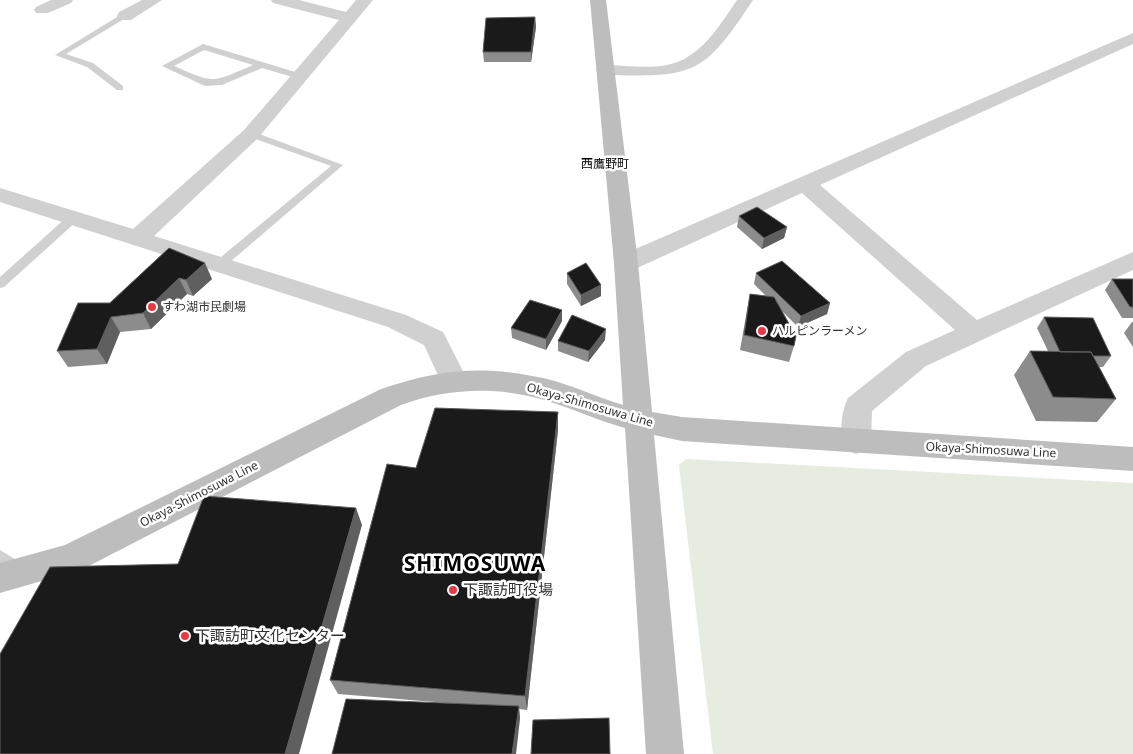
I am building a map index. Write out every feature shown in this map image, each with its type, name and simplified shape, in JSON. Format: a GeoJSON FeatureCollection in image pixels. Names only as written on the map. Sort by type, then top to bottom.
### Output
{"type":"FeatureCollection","features":[{"type":"Feature","properties":{"kind":"street"},"geometry":{"type":"LineString","coordinates":[[42,10],[65,0]]}},
{"type":"Feature","properties":{"kind":"street"},"geometry":{"type":"LineString","coordinates":[[126,16],[154,0]]}},
{"type":"Feature","properties":{"kind":"street"},"geometry":{"type":"LineString","coordinates":[[279,0],[348,17]]}},
{"type":"Feature","properties":{"kind":"street"},"geometry":{"type":"LineString","coordinates":[[136,238],[252,134],[348,17],[365,0]]}},
{"type":"Feature","properties":{"kind":"street"},"geometry":{"type":"LineString","coordinates":[[598,0],[626,263],[665,754]]}},
{"type":"Feature","properties":{"kind":"street"},"geometry":{"type":"LineString","coordinates":[[605,70],[674,70],[698,60],[718,41],[745,0]]}},
{"type":"Feature","properties":{"kind":"street"},"geometry":{"type":"LineString","coordinates":[[626,263],[1133,38]]}},
{"type":"Feature","properties":{"kind":"street"},"geometry":{"type":"LineString","coordinates":[[805,184],[974,332]]}},
{"type":"Feature","properties":{"kind":"street"},"geometry":{"type":"LineString","coordinates":[[0,195],[397,321],[434,339],[454,381]]}},
{"type":"Feature","properties":{"kind":"street"},"geometry":{"type":"LineString","coordinates":[[856,442],[858,406],[916,359],[1133,260]]}},
{"type":"Feature","properties":{"kind":"street","name":"Okaya-Shimosuwa Line"},"geometry":{"type":"LineString","coordinates":[[8,569],[71,558],[391,397],[422,386],[454,381],[498,381],[544,389],[594,408],[640,421],[682,429],[856,442],[1133,458]]}},
{"type":"Feature","properties":{"kind":"lane"},"geometry":{"type":"LineString","coordinates":[[120,88],[90,65],[59,54],[126,16]]}},
{"type":"Feature","properties":{"kind":"lane"},"geometry":{"type":"LineString","coordinates":[[260,65],[219,83],[205,83],[167,66],[203,47],[299,76]]}},
{"type":"Feature","properties":{"kind":"lane"},"geometry":{"type":"LineString","coordinates":[[219,265],[338,164],[252,134]]}},
{"type":"Feature","properties":{"kind":"lane"},"geometry":{"type":"LineString","coordinates":[[0,284],[72,219]]}},
{"type":"Feature","properties":{"kind":"shaded area"},"geometry":{"type":"Polygon","coordinates":[[[686,459],[1133,483],[1133,754],[713,754],[679,465],[686,459]]]}},
{"type":"Feature","properties":{"kind":"building"},"geometry":{"type":"Polygon","coordinates":[[[535,17],[531,52],[483,52],[486,18],[535,17]]]}},
{"type":"Feature","properties":{"kind":"building"},"geometry":{"type":"Polygon","coordinates":[[[757,207],[787,227],[764,238],[739,216],[757,207]]]}},
{"type":"Feature","properties":{"kind":"building"},"geometry":{"type":"Polygon","coordinates":[[[169,248],[205,263],[186,280],[179,278],[143,313],[111,317],[97,349],[57,351],[78,303],[110,303],[169,248]]]}},
{"type":"Feature","properties":{"kind":"building"},"geometry":{"type":"Polygon","coordinates":[[[782,261],[830,303],[801,316],[756,273],[782,261]]]}},
{"type":"Feature","properties":{"kind":"building"},"geometry":{"type":"Polygon","coordinates":[[[586,263],[601,285],[581,295],[567,273],[586,263]]]}},
{"type":"Feature","properties":{"kind":"building"},"geometry":{"type":"Polygon","coordinates":[[[1112,279],[1133,279],[1133,307],[1130,307],[1112,279]]]}},
{"type":"Feature","properties":{"kind":"building"},"geometry":{"type":"Polygon","coordinates":[[[750,294],[774,297],[796,336],[794,346],[744,335],[750,294]]]}},
{"type":"Feature","properties":{"kind":"building"},"geometry":{"type":"Polygon","coordinates":[[[530,300],[562,310],[546,339],[511,328],[530,300]]]}},
{"type":"Feature","properties":{"kind":"building"},"geometry":{"type":"Polygon","coordinates":[[[572,315],[606,329],[589,351],[558,341],[572,315]]]}},
{"type":"Feature","properties":{"kind":"building"},"geometry":{"type":"Polygon","coordinates":[[[1044,317],[1093,318],[1111,356],[1093,356],[1091,352],[1060,352],[1044,317]]]}},
{"type":"Feature","properties":{"kind":"building"},"geometry":{"type":"Polygon","coordinates":[[[1030,351],[1091,352],[1116,399],[1053,397],[1030,351]]]}},
{"type":"Feature","properties":{"kind":"building","name":"下諏訪町役場"},"geometry":{"type":"Polygon","coordinates":[[[435,408],[558,412],[525,696],[330,680],[387,464],[416,468],[435,408]]]}},
{"type":"Feature","properties":{"kind":"building","name":"下諏訪町文化センター"},"geometry":{"type":"Polygon","coordinates":[[[204,496],[356,508],[285,754],[0,754],[0,654],[50,567],[178,564],[204,496]]]}},
{"type":"Feature","properties":{"kind":"building"},"geometry":{"type":"Polygon","coordinates":[[[346,699],[519,706],[512,754],[332,754],[346,699]]]}},
{"type":"Feature","properties":{"kind":"building"},"geometry":{"type":"Polygon","coordinates":[[[609,718],[610,754],[531,754],[533,720],[609,718]]]}},
{"type":"Feature","properties":{"kind":"place","name":"すわ湖市民劇場"},"geometry":{"type":"Point","coordinates":[152,307]}},
{"type":"Feature","properties":{"kind":"place","name":"ハルピンラーメン"},"geometry":{"type":"Point","coordinates":[762,331]}},
{"type":"Feature","properties":{"kind":"place","name":"下諏訪町役場"},"geometry":{"type":"Point","coordinates":[453,590]}},
{"type":"Feature","properties":{"kind":"place","name":"下諏訪町文化センター"},"geometry":{"type":"Point","coordinates":[185,636]}},
{"type":"Feature","properties":{"kind":"district","name":"西鷹野町"},"geometry":{"type":"Point","coordinates":[605,164]}},
{"type":"Feature","properties":{"kind":"district","name":"SHIMOSUWA"},"geometry":{"type":"Point","coordinates":[475,564]}}]}
